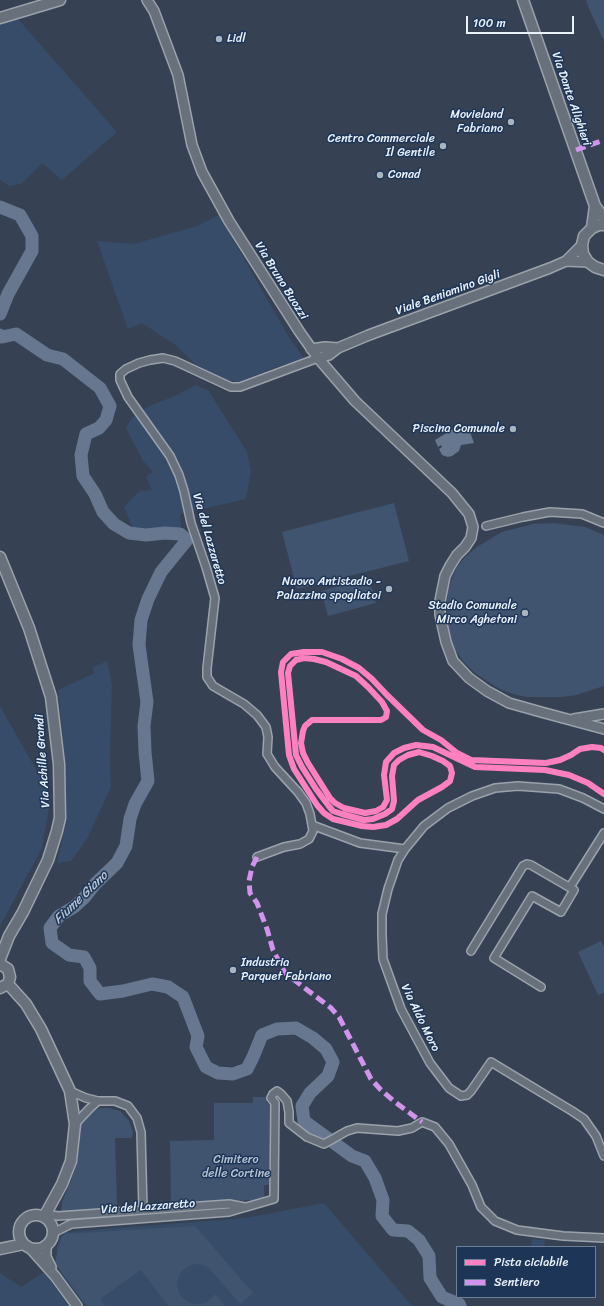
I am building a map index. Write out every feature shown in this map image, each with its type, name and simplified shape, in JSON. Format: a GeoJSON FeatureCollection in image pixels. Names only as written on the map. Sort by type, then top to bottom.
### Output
{"type":"FeatureCollection","features":[{"type":"Feature","properties":{"kind":"main road"},"geometry":{"type":"LineString","coordinates":[[0,18],[60,0]]}},
{"type":"Feature","properties":{"kind":"main road","name":"Via Dante Alighieri"},"geometry":{"type":"LineString","coordinates":[[523,0],[595,206],[604,218]]}},
{"type":"Feature","properties":{"kind":"main road","name":"Via Dante Alighieri"},"geometry":{"type":"LineString","coordinates":[[582,245],[584,236],[592,228],[595,206]]}},
{"type":"Feature","properties":{"kind":"main road"},"geometry":{"type":"LineString","coordinates":[[592,228],[599,225],[604,225]]}},
{"type":"Feature","properties":{"kind":"main road"},"geometry":{"type":"LineString","coordinates":[[582,245],[583,254],[588,262],[595,267],[604,270]]}},
{"type":"Feature","properties":{"kind":"main road","name":"Via Achille Grandi"},"geometry":{"type":"LineString","coordinates":[[0,557],[3,569],[29,628],[51,697],[59,764],[60,818],[48,860],[23,912],[9,936],[0,960]]}},
{"type":"Feature","properties":{"kind":"main road"},"geometry":{"type":"LineString","coordinates":[[0,964],[6,966],[10,973],[10,976],[4,986],[26,1004],[42,1029],[70,1091],[75,1124],[71,1161],[67,1173],[45,1216]]}},
{"type":"Feature","properties":{"kind":"main road"},"geometry":{"type":"LineString","coordinates":[[0,1249],[27,1246],[36,1249],[46,1245],[50,1241],[53,1233],[50,1223],[45,1216],[34,1215],[22,1221],[19,1236],[27,1246]]}},
{"type":"Feature","properties":{"kind":"street","name":"Via Bruno Buozzi"},"geometry":{"type":"LineString","coordinates":[[147,0],[154,11],[178,75],[192,146],[202,172],[229,221],[299,331],[318,358],[355,401],[452,493],[469,514],[473,527],[471,538],[457,555],[445,576],[440,601],[440,615],[446,642],[453,661],[468,678],[487,691],[509,703],[570,719]]}},
{"type":"Feature","properties":{"kind":"street","name":"Viale Beniamino Gigli"},"geometry":{"type":"LineString","coordinates":[[318,358],[329,355],[338,348],[369,335],[550,268],[566,261],[582,245]]}},
{"type":"Feature","properties":{"kind":"street","name":"Viale Beniamino Gigli"},"geometry":{"type":"LineString","coordinates":[[566,261],[588,262]]}},
{"type":"Feature","properties":{"kind":"street","name":"Viale Beniamino Gigli"},"geometry":{"type":"LineString","coordinates":[[311,349],[325,347],[338,348]]}},
{"type":"Feature","properties":{"kind":"street","name":"Via del Lazzaretto"},"geometry":{"type":"LineString","coordinates":[[312,824],[306,803],[275,767],[267,754],[268,737],[266,727],[257,715],[244,704],[213,686],[207,677],[215,598],[191,522],[179,475],[170,456],[128,397],[120,380],[120,374],[126,369],[139,363],[163,358],[175,361],[221,384],[231,387],[240,387],[318,358]]}},
{"type":"Feature","properties":{"kind":"street"},"geometry":{"type":"LineString","coordinates":[[486,526],[550,512],[582,514],[604,524]]}},
{"type":"Feature","properties":{"kind":"street"},"geometry":{"type":"LineString","coordinates":[[570,719],[604,714]]}},
{"type":"Feature","properties":{"kind":"street"},"geometry":{"type":"LineString","coordinates":[[570,719],[604,729]]}},
{"type":"Feature","properties":{"kind":"street","name":"Via Aldo Moro"},"geometry":{"type":"LineString","coordinates":[[604,809],[583,798],[559,790],[518,786],[495,788],[472,796],[448,808],[424,826],[405,849],[398,860],[388,889],[382,914],[383,959],[400,1009],[430,1063],[449,1088],[461,1096],[467,1095],[490,1062],[584,1119],[596,1136],[604,1156]]}},
{"type":"Feature","properties":{"kind":"street"},"geometry":{"type":"LineString","coordinates":[[257,857],[284,847],[300,844],[309,839],[313,831],[312,824],[360,843],[405,849]]}},
{"type":"Feature","properties":{"kind":"street"},"geometry":{"type":"LineString","coordinates":[[570,888],[604,833]]}},
{"type":"Feature","properties":{"kind":"street"},"geometry":{"type":"LineString","coordinates":[[471,951],[523,866],[527,864],[531,865],[574,890],[561,912],[532,896],[494,958],[541,987]]}},
{"type":"Feature","properties":{"kind":"street","name":"Via del Lazzaretto"},"geometry":{"type":"LineString","coordinates":[[70,1091],[86,1098],[98,1101],[115,1101],[128,1106],[137,1118],[141,1132],[143,1210]]}},
{"type":"Feature","properties":{"kind":"street","name":"Via del Lazzaretto"},"geometry":{"type":"LineString","coordinates":[[53,1233],[58,1229],[71,1224],[229,1212],[247,1208],[274,1198],[275,1103],[272,1098],[273,1094],[277,1091],[282,1094],[287,1101],[290,1123],[308,1137],[324,1144],[347,1131],[357,1128],[398,1131],[412,1128],[422,1122],[435,1127],[449,1144],[472,1185],[481,1207],[495,1221],[517,1230],[563,1236],[604,1238]]}},
{"type":"Feature","properties":{"kind":"street"},"geometry":{"type":"LineString","coordinates":[[75,1124],[98,1101]]}},
{"type":"Feature","properties":{"kind":"street","name":"Via del Lazzaretto"},"geometry":{"type":"LineString","coordinates":[[45,1216],[229,1204],[247,1208]]}},
{"type":"Feature","properties":{"kind":"street"},"geometry":{"type":"LineString","coordinates":[[46,1245],[46,1257],[55,1276]]}},
{"type":"Feature","properties":{"kind":"street"},"geometry":{"type":"LineString","coordinates":[[27,1246],[55,1276],[77,1306]]}},
{"type":"Feature","properties":{"kind":"shaded area"},"geometry":{"type":"Polygon","coordinates":[[[18,19],[117,132],[62,180],[42,163],[21,184],[9,186],[0,180],[0,23],[18,19]]]}},
{"type":"Feature","properties":{"kind":"shaded area"},"geometry":{"type":"Polygon","coordinates":[[[219,215],[287,334],[305,360],[279,366],[239,382],[225,380],[211,375],[194,363],[177,346],[142,323],[128,329],[97,241],[134,244],[197,226],[219,215]]]}},
{"type":"Feature","properties":{"kind":"shaded area"},"geometry":{"type":"Polygon","coordinates":[[[195,385],[208,390],[247,452],[251,471],[246,499],[180,514],[181,530],[133,528],[124,507],[140,491],[152,490],[146,476],[153,472],[143,461],[126,428],[132,418],[147,407],[179,394],[195,385]]]}},
{"type":"Feature","properties":{"kind":"shaded area"},"geometry":{"type":"Polygon","coordinates":[[[458,426],[462,432],[466,430],[467,433],[470,432],[474,443],[461,445],[459,451],[452,456],[448,457],[442,455],[439,449],[442,447],[441,445],[438,447],[435,440],[458,426]]]}},
{"type":"Feature","properties":{"kind":"shaded area"},"geometry":{"type":"Polygon","coordinates":[[[107,661],[112,685],[110,758],[111,787],[87,839],[71,861],[57,863],[66,819],[63,739],[58,690],[95,673],[92,668],[107,661]]]}},
{"type":"Feature","properties":{"kind":"shaded area"},"geometry":{"type":"Polygon","coordinates":[[[0,706],[51,796],[42,848],[0,926],[0,706]]]}},
{"type":"Feature","properties":{"kind":"shaded area"},"geometry":{"type":"Polygon","coordinates":[[[324,1203],[412,1306],[85,1306],[57,1267],[57,1246],[61,1236],[66,1232],[246,1218],[324,1203]]]}},
{"type":"Feature","properties":{"kind":"shaded area"},"geometry":{"type":"Polygon","coordinates":[[[532,1239],[545,1240],[544,1246],[531,1246],[532,1239]]]}},
{"type":"Feature","properties":{"kind":"shaded area"},"geometry":{"type":"Polygon","coordinates":[[[44,1272],[69,1306],[0,1306],[0,1273],[21,1287],[44,1272]]]}},
{"type":"Feature","properties":{"kind":"green space"},"geometry":{"type":"Polygon","coordinates":[[[586,0],[604,0],[604,41],[590,11],[586,0]]]}},
{"type":"Feature","properties":{"kind":"green space"},"geometry":{"type":"Polygon","coordinates":[[[394,503],[409,561],[297,589],[282,532],[394,503]]]}},
{"type":"Feature","properties":{"kind":"green space","name":"Stadio Comunale Mirco Aghetoni"},"geometry":{"type":"Polygon","coordinates":[[[552,523],[585,527],[604,535],[604,686],[576,695],[562,697],[527,697],[513,694],[498,688],[475,673],[464,662],[455,649],[450,636],[446,606],[448,591],[457,567],[466,556],[477,547],[502,532],[533,524],[552,523]]]}},
{"type":"Feature","properties":{"kind":"green space"},"geometry":{"type":"Polygon","coordinates":[[[369,578],[376,603],[328,616],[321,591],[369,578]]]}},
{"type":"Feature","properties":{"kind":"green space"},"geometry":{"type":"Polygon","coordinates":[[[601,941],[604,947],[604,993],[598,995],[578,952],[601,941]]]}},
{"type":"Feature","properties":{"kind":"green space","name":"Cimitero delle Cortine"},"geometry":{"type":"Polygon","coordinates":[[[253,1097],[267,1097],[267,1103],[272,1103],[273,1185],[264,1185],[264,1200],[171,1202],[170,1141],[214,1140],[214,1103],[253,1103],[253,1097]]]}},
{"type":"Feature","properties":{"kind":"green space"},"geometry":{"type":"Polygon","coordinates":[[[101,1108],[109,1108],[120,1111],[129,1121],[133,1132],[132,1138],[115,1138],[117,1209],[61,1212],[62,1202],[78,1159],[81,1125],[89,1113],[101,1108]]]}},
{"type":"Feature","properties":{"kind":"green space"},"geometry":{"type":"Polygon","coordinates":[[[195,1226],[253,1293],[240,1304],[209,1268],[200,1264],[190,1265],[181,1272],[177,1282],[179,1294],[186,1301],[197,1305],[207,1302],[216,1294],[225,1306],[168,1306],[141,1270],[100,1299],[105,1306],[87,1306],[55,1263],[61,1238],[65,1234],[195,1226]]]}},
{"type":"Feature","properties":{"kind":"waterway","name":"Fiume Giano"},"geometry":{"type":"LineString","coordinates":[[0,207],[20,215],[32,236],[32,251],[8,294],[0,314]]}},
{"type":"Feature","properties":{"kind":"waterway","name":"Fiume Giano"},"geometry":{"type":"LineString","coordinates":[[0,335],[2,337],[16,334],[47,355],[63,359],[100,388],[110,406],[106,420],[99,428],[86,434],[81,455],[83,476],[95,494],[103,512],[114,524],[129,533],[146,535],[165,533],[180,534],[187,540],[161,572],[148,599],[141,620],[139,645],[147,702],[144,726],[148,781],[135,804],[130,819],[126,846],[117,863],[96,883],[84,898],[74,907],[59,916],[50,928],[52,943],[69,955],[84,957],[90,968],[90,981],[100,994],[123,991],[152,984],[168,987],[183,997],[198,1036],[196,1047],[206,1067],[218,1073],[233,1074],[247,1069],[262,1035],[277,1029],[296,1028],[313,1038],[326,1049],[333,1062],[328,1076],[310,1093],[302,1106],[304,1121],[352,1156],[365,1161],[375,1178],[383,1200],[382,1216],[393,1230],[408,1231],[419,1240],[429,1256],[430,1278],[442,1297],[459,1304],[460,1306]]}},
{"type":"Feature","properties":{"kind":"marked path"},"geometry":{"type":"LineString","coordinates":[[576,150],[604,140]]}},
{"type":"Feature","properties":{"kind":"marked path"},"geometry":{"type":"LineString","coordinates":[[257,857],[252,867],[249,881],[250,893],[257,903],[273,950],[285,973],[331,1008],[339,1017],[371,1079],[395,1102],[422,1122]]}},
{"type":"Feature","properties":{"kind":"cycle path"},"geometry":{"type":"LineString","coordinates":[[604,750],[601,748],[592,747],[580,749],[560,760],[546,763],[471,760],[457,753],[441,740],[423,730],[372,679],[359,668],[342,659],[322,652],[304,652],[291,654],[283,662],[281,672],[289,755],[294,769],[317,805],[324,813],[333,819],[362,826],[373,827],[386,825],[397,819],[418,800],[450,781],[452,773],[450,766],[432,756],[419,752],[408,755],[394,765],[392,776],[394,801],[392,809],[373,819],[364,820],[333,811],[316,789],[296,755],[288,673],[290,666],[296,660],[304,658],[326,662],[356,676],[382,702],[387,711],[386,717],[381,720],[312,720],[305,726],[301,743],[303,753],[330,798],[344,808],[365,813],[376,811],[383,807],[387,800],[384,775],[386,762],[394,753],[404,748],[416,745],[433,747],[475,767],[545,770],[569,775],[588,783],[604,794]]}},
{"type":"Feature","properties":{"kind":"place","name":"Lidl"},"geometry":{"type":"Point","coordinates":[219,39]}},
{"type":"Feature","properties":{"kind":"place","name":"Movieland Fabriano"},"geometry":{"type":"Point","coordinates":[511,122]}},
{"type":"Feature","properties":{"kind":"place","name":"Centro Commerciale Il Gentile"},"geometry":{"type":"Point","coordinates":[443,146]}},
{"type":"Feature","properties":{"kind":"place","name":"Conad"},"geometry":{"type":"Point","coordinates":[380,175]}},
{"type":"Feature","properties":{"kind":"place","name":"Piscina Comunale"},"geometry":{"type":"Point","coordinates":[513,429]}},
{"type":"Feature","properties":{"kind":"place","name":"Nuovo Antistadio - Palazzina spogliatoi"},"geometry":{"type":"Point","coordinates":[389,589]}},
{"type":"Feature","properties":{"kind":"place","name":"Stadio Comunale Mirco Aghetoni"},"geometry":{"type":"Point","coordinates":[525,613]}},
{"type":"Feature","properties":{"kind":"place","name":"Industria Parquet Fabriano"},"geometry":{"type":"Point","coordinates":[233,970]}}]}
